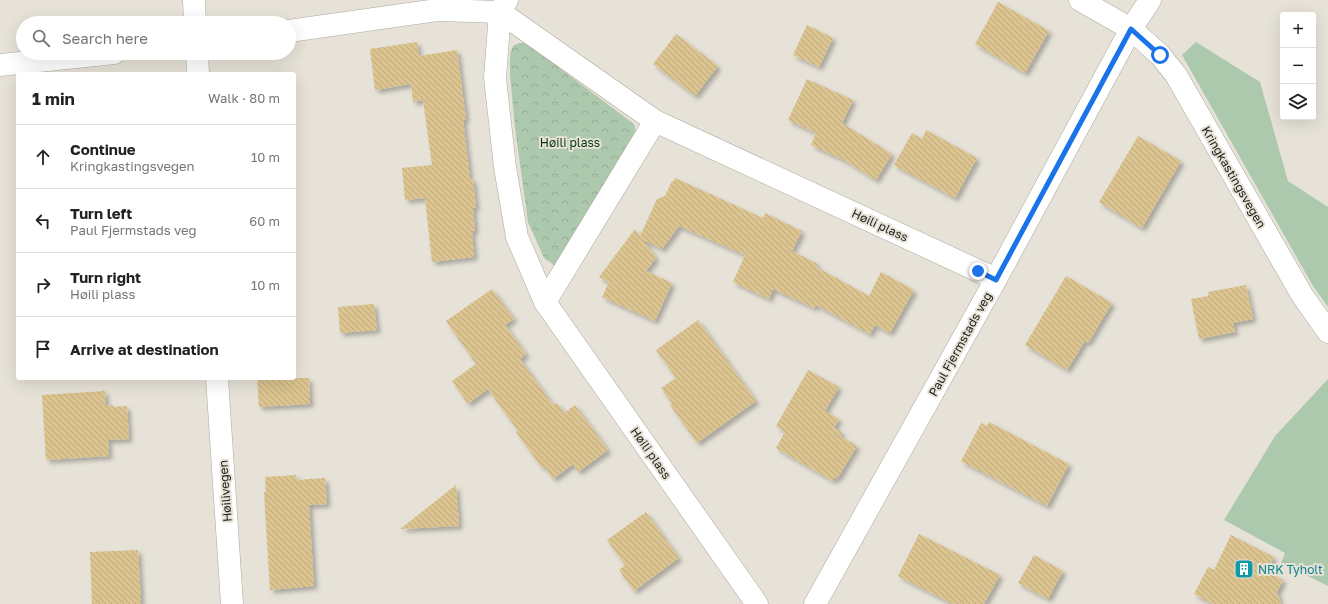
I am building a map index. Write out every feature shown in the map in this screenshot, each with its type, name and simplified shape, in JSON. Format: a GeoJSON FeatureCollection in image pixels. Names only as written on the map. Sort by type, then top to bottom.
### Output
{"type":"FeatureCollection","features":[{"type":"Feature","properties":{"kind":"street"},"geometry":{"type":"LineString","coordinates":[[194,0],[195,16]]}},
{"type":"Feature","properties":{"kind":"street","name":"Kringkastingsvegen"},"geometry":{"type":"LineString","coordinates":[[1080,0],[1131,29],[1160,55],[1176,74],[1302,295],[1328,332]]}},
{"type":"Feature","properties":{"kind":"street","name":"Paul Fjermstads veg"},"geometry":{"type":"LineString","coordinates":[[815,604],[996,280],[1131,29],[1150,0]]}},
{"type":"Feature","properties":{"kind":"street"},"geometry":{"type":"LineString","coordinates":[[296,30],[437,10],[504,6]]}},
{"type":"Feature","properties":{"kind":"street","name":"Høili plass"},"geometry":{"type":"LineString","coordinates":[[504,6],[654,121],[996,280]]}},
{"type":"Feature","properties":{"kind":"street","name":"Høili plass"},"geometry":{"type":"LineString","coordinates":[[504,6],[495,78],[505,167],[516,237],[545,302],[757,604]]}},
{"type":"Feature","properties":{"kind":"street"},"geometry":{"type":"LineString","coordinates":[[0,65],[48,60]]}},
{"type":"Feature","properties":{"kind":"street"},"geometry":{"type":"LineString","coordinates":[[197,60],[198,72]]}},
{"type":"Feature","properties":{"kind":"street"},"geometry":{"type":"LineString","coordinates":[[545,302],[654,121]]}},
{"type":"Feature","properties":{"kind":"street","name":"Høilivegen"},"geometry":{"type":"LineString","coordinates":[[217,380],[232,604]]}},
{"type":"Feature","properties":{"kind":"green space"},"geometry":{"type":"Polygon","coordinates":[[[1196,42],[1260,82],[1288,181],[1328,207],[1328,307],[1313,286],[1182,55],[1196,42]]]}},
{"type":"Feature","properties":{"kind":"green space","name":"Høili plass"},"geometry":{"type":"Polygon","coordinates":[[[519,43],[526,43],[634,124],[637,135],[555,266],[544,258],[528,222],[515,128],[510,75],[510,54],[513,46],[519,43]]]}},
{"type":"Feature","properties":{"kind":"green space"},"geometry":{"type":"Polygon","coordinates":[[[1328,379],[1328,586],[1281,563],[1285,553],[1224,520],[1275,436],[1328,379]]]}},
{"type":"Feature","properties":{"kind":"building"},"geometry":{"type":"Polygon","coordinates":[[[998,2],[1049,31],[1025,73],[975,44],[998,2]]]}},
{"type":"Feature","properties":{"kind":"building"},"geometry":{"type":"Polygon","coordinates":[[[807,25],[833,38],[819,67],[793,55],[807,25]]]}},
{"type":"Feature","properties":{"kind":"building"},"geometry":{"type":"Polygon","coordinates":[[[676,34],[718,66],[695,96],[653,64],[676,34]]]}},
{"type":"Feature","properties":{"kind":"building"},"geometry":{"type":"Polygon","coordinates":[[[417,42],[419,56],[457,50],[466,120],[463,120],[470,179],[473,179],[476,207],[473,208],[475,231],[472,231],[474,257],[432,262],[425,198],[405,200],[402,168],[432,165],[423,100],[413,102],[411,84],[375,90],[370,49],[417,42]]]}},
{"type":"Feature","properties":{"kind":"building"},"geometry":{"type":"Polygon","coordinates":[[[807,79],[853,100],[842,123],[892,154],[876,180],[844,160],[811,145],[816,133],[788,120],[807,79]]]}},
{"type":"Feature","properties":{"kind":"building"},"geometry":{"type":"Polygon","coordinates":[[[926,130],[977,158],[955,198],[894,165],[912,133],[922,139],[926,130]]]}},
{"type":"Feature","properties":{"kind":"building"},"geometry":{"type":"Polygon","coordinates":[[[1138,136],[1181,161],[1142,228],[1099,202],[1138,136]]]}},
{"type":"Feature","properties":{"kind":"building"},"geometry":{"type":"Polygon","coordinates":[[[675,178],[763,218],[765,213],[802,231],[792,251],[818,264],[816,267],[869,296],[881,272],[914,290],[890,333],[875,325],[870,334],[816,305],[814,308],[773,289],[769,299],[733,282],[745,255],[679,226],[662,249],[643,240],[656,258],[646,271],[672,283],[655,321],[602,297],[609,282],[599,277],[635,229],[640,236],[657,199],[665,196],[675,178]]]}},
{"type":"Feature","properties":{"kind":"building"},"geometry":{"type":"Polygon","coordinates":[[[1066,276],[1112,303],[1088,343],[1085,341],[1067,370],[1025,345],[1066,276]]]}},
{"type":"Feature","properties":{"kind":"building"},"geometry":{"type":"Polygon","coordinates":[[[1246,285],[1253,319],[1233,323],[1235,332],[1199,339],[1191,299],[1208,296],[1208,292],[1246,285]]]}},
{"type":"Feature","properties":{"kind":"building"},"geometry":{"type":"Polygon","coordinates":[[[492,289],[514,319],[505,325],[526,354],[520,359],[553,405],[557,403],[564,413],[575,405],[608,450],[578,472],[573,464],[553,479],[544,466],[542,468],[516,432],[518,431],[488,389],[468,404],[452,381],[476,364],[446,321],[492,289]]]}},
{"type":"Feature","properties":{"kind":"building"},"geometry":{"type":"Polygon","coordinates":[[[374,304],[377,330],[340,333],[338,307],[374,304]]]}},
{"type":"Feature","properties":{"kind":"building"},"geometry":{"type":"Polygon","coordinates":[[[698,320],[756,401],[697,443],[670,405],[672,403],[661,388],[676,378],[656,350],[698,320]]]}},
{"type":"Feature","properties":{"kind":"building"},"geometry":{"type":"Polygon","coordinates":[[[808,370],[839,387],[825,411],[839,419],[834,428],[842,432],[840,436],[857,446],[837,479],[835,477],[833,481],[776,448],[785,432],[776,426],[808,370]]]}},
{"type":"Feature","properties":{"kind":"building"},"geometry":{"type":"Polygon","coordinates":[[[296,378],[309,378],[310,404],[259,407],[257,380],[296,380],[296,378]]]}},
{"type":"Feature","properties":{"kind":"building"},"geometry":{"type":"Polygon","coordinates":[[[105,391],[106,406],[127,406],[129,439],[108,440],[109,456],[46,460],[42,395],[105,391]]]}},
{"type":"Feature","properties":{"kind":"building"},"geometry":{"type":"Polygon","coordinates":[[[989,422],[1069,464],[1047,506],[961,461],[981,423],[987,426],[989,422]]]}},
{"type":"Feature","properties":{"kind":"building"},"geometry":{"type":"Polygon","coordinates":[[[296,475],[296,480],[325,478],[327,504],[309,505],[314,586],[270,590],[264,492],[266,492],[265,477],[296,475]]]}},
{"type":"Feature","properties":{"kind":"building"},"geometry":{"type":"Polygon","coordinates":[[[456,485],[459,526],[400,529],[456,485]]]}},
{"type":"Feature","properties":{"kind":"building"},"geometry":{"type":"Polygon","coordinates":[[[646,512],[679,558],[634,591],[619,570],[625,565],[607,540],[646,512]]]}},
{"type":"Feature","properties":{"kind":"building"},"geometry":{"type":"Polygon","coordinates":[[[919,534],[1000,575],[984,604],[953,604],[898,576],[919,534]]]}},
{"type":"Feature","properties":{"kind":"building","name":"NRK Tyholt"},"geometry":{"type":"Polygon","coordinates":[[[1231,535],[1274,557],[1267,571],[1283,580],[1277,592],[1281,604],[1213,604],[1194,594],[1208,567],[1214,570],[1231,535]]]}},
{"type":"Feature","properties":{"kind":"building"},"geometry":{"type":"Polygon","coordinates":[[[138,550],[141,604],[92,604],[90,552],[138,550]]]}},
{"type":"Feature","properties":{"kind":"building"},"geometry":{"type":"Polygon","coordinates":[[[1034,555],[1063,571],[1048,599],[1018,583],[1034,555]]]}},
{"type":"Feature","properties":{"kind":"place","name":"NRK Tyholt"},"geometry":{"type":"Point","coordinates":[1244,569]}},
{"type":"Feature","properties":{"kind":"route"},"geometry":{"type":"LineString","coordinates":[[978,271],[996,280],[1131,29],[1160,55]]}}]}
